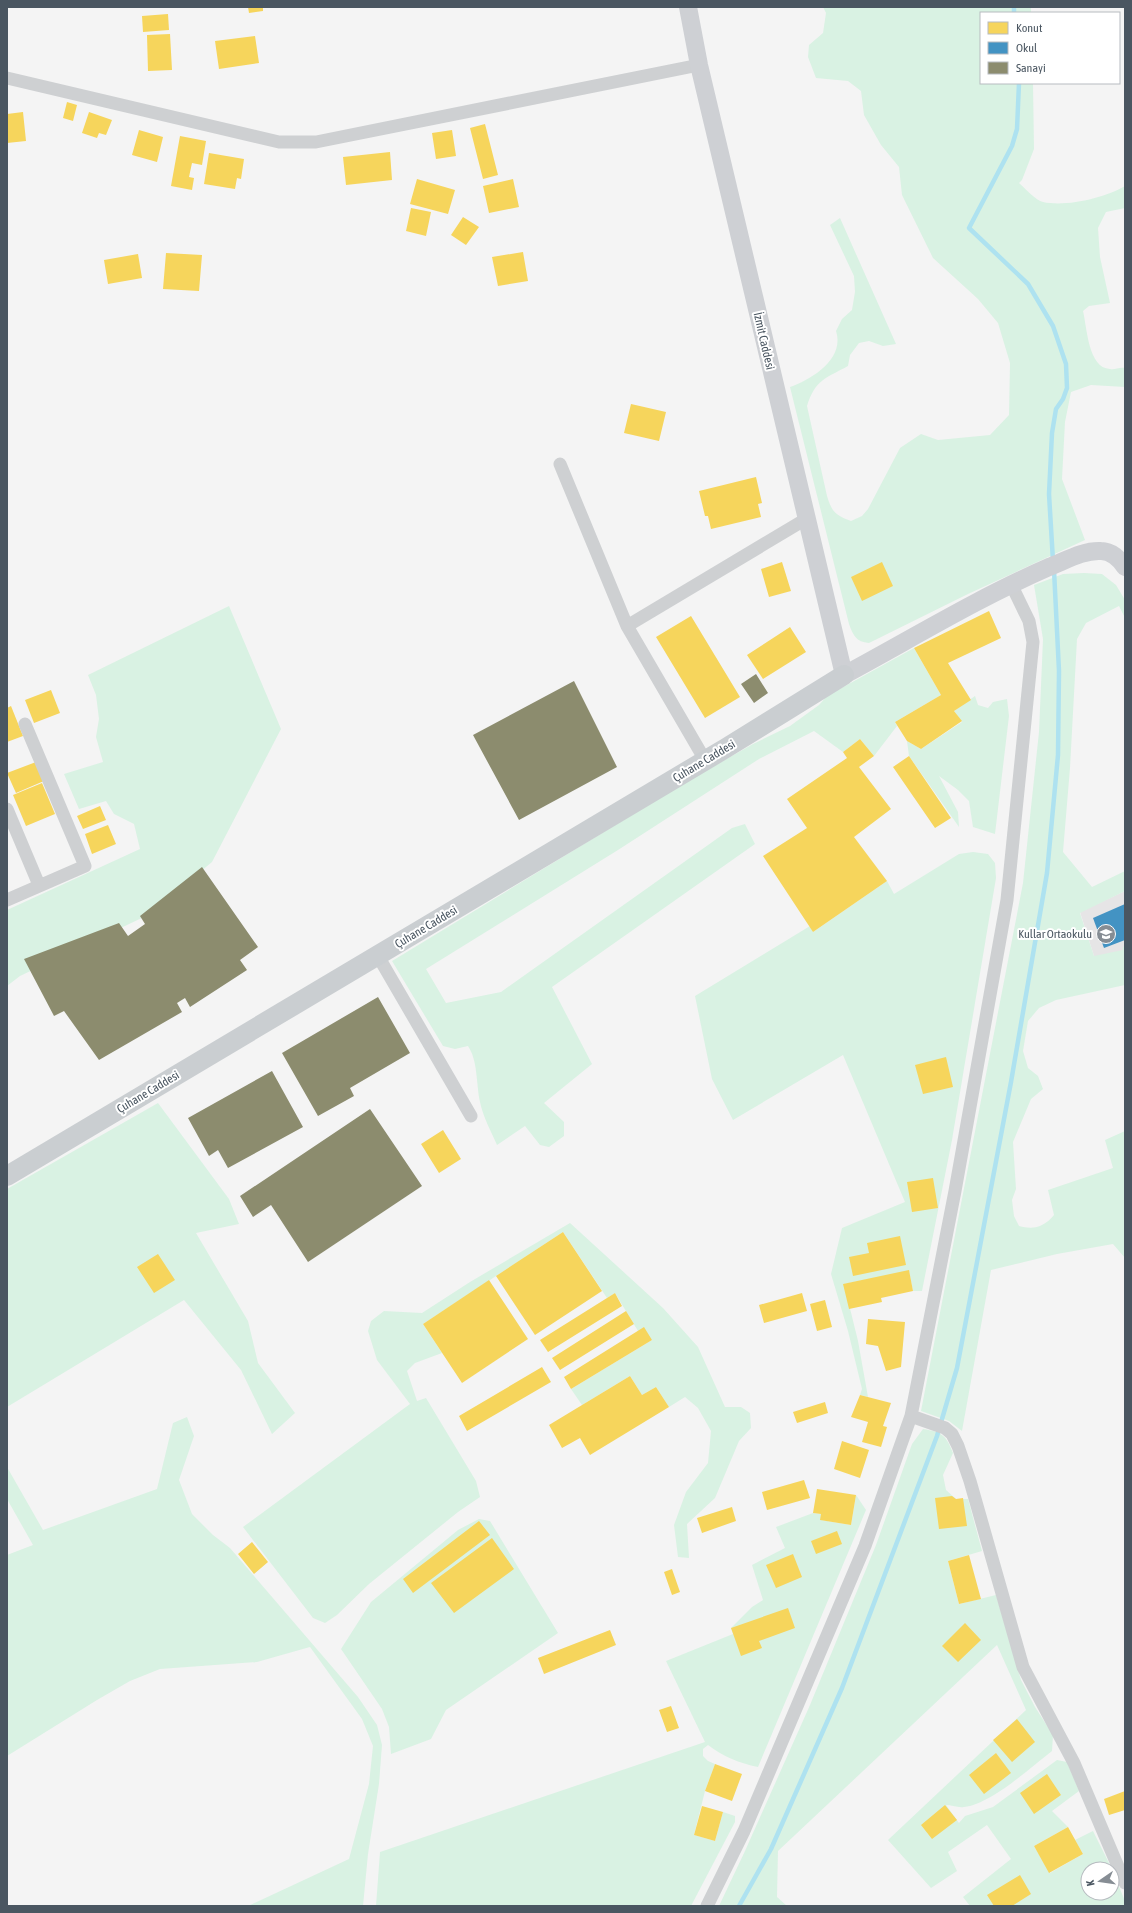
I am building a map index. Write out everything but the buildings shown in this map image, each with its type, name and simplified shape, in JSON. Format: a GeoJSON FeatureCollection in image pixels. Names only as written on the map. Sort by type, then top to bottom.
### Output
{"type":"FeatureCollection","features":[{"type":"Feature","properties":{"kind":"main road","name":"İzmit Caddesi"},"geometry":{"type":"LineString","coordinates":[[688,7],[699,65],[844,675]]}},
{"type":"Feature","properties":{"kind":"main road"},"geometry":{"type":"LineString","coordinates":[[844,675],[1012,584],[1070,558],[1090,551],[1102,550],[1113,554],[1125,567]]}},
{"type":"Feature","properties":{"kind":"main road","name":"Çuhane Caddesi"},"geometry":{"type":"LineString","coordinates":[[7,1176],[378,956],[844,675]]}},
{"type":"Feature","properties":{"kind":"street"},"geometry":{"type":"LineString","coordinates":[[7,78],[279,142],[296,143],[316,142],[699,65]]}},
{"type":"Feature","properties":{"kind":"street"},"geometry":{"type":"LineString","coordinates":[[560,464],[627,626],[705,760]]}},
{"type":"Feature","properties":{"kind":"street"},"geometry":{"type":"LineString","coordinates":[[627,626],[806,519]]}},
{"type":"Feature","properties":{"kind":"street"},"geometry":{"type":"LineString","coordinates":[[707,1906],[744,1831],[865,1546],[911,1416],[955,1191],[1007,900],[1033,642],[1029,621],[1012,584]]}},
{"type":"Feature","properties":{"kind":"street"},"geometry":{"type":"LineString","coordinates":[[7,900],[85,866],[25,724]]}},
{"type":"Feature","properties":{"kind":"street"},"geometry":{"type":"LineString","coordinates":[[7,809],[39,885]]}},
{"type":"Feature","properties":{"kind":"street"},"geometry":{"type":"LineString","coordinates":[[378,956],[471,1116]]}},
{"type":"Feature","properties":{"kind":"street"},"geometry":{"type":"LineString","coordinates":[[911,1416],[927,1420],[945,1428],[952,1434],[964,1459],[1023,1667],[1074,1763],[1125,1883]]}},
{"type":"Feature","properties":{"kind":"shaded area"},"geometry":{"type":"Polygon","coordinates":[[[1125,891],[1125,985],[1094,956],[1080,912],[1125,891]]]}},
{"type":"Feature","properties":{"kind":"green space"},"geometry":{"type":"Polygon","coordinates":[[[823,7],[1031,7],[1031,12],[980,12],[980,84],[1033,84],[1034,149],[1022,180],[1019,183],[1040,201],[1052,203],[1074,202],[1096,198],[1125,186],[1125,208],[1106,212],[1098,228],[1100,257],[1110,303],[1089,306],[1083,311],[1090,346],[1097,362],[1103,367],[1112,369],[1125,368],[1125,387],[1091,385],[1071,392],[1065,422],[1062,479],[1085,540],[968,594],[869,643],[858,639],[849,624],[790,387],[817,373],[831,359],[836,350],[838,341],[836,331],[842,319],[852,310],[855,292],[854,276],[830,225],[840,218],[896,344],[883,346],[869,341],[859,343],[850,355],[848,366],[822,381],[810,397],[807,406],[827,496],[831,506],[838,515],[851,521],[862,516],[868,509],[900,448],[921,434],[938,440],[990,435],[1009,415],[1010,363],[998,323],[978,299],[933,258],[902,195],[899,167],[881,145],[864,115],[861,91],[848,81],[816,78],[808,57],[809,45],[823,33],[826,13],[823,7]]]}},
{"type":"Feature","properties":{"kind":"green space"},"geometry":{"type":"Polygon","coordinates":[[[1063,574],[1102,574],[1116,585],[1125,600],[1125,618],[1119,606],[1086,623],[1077,639],[1070,768],[1063,852],[1092,887],[1125,871],[1125,891],[1080,913],[1094,956],[1123,950],[1123,947],[1125,946],[1125,985],[1056,1000],[1039,1008],[1028,1021],[1023,1051],[1028,1068],[1038,1076],[1043,1089],[1031,1099],[1013,1142],[1016,1189],[1012,1200],[1014,1216],[1019,1226],[1029,1228],[1042,1225],[1054,1215],[1048,1190],[1113,1168],[1105,1140],[1125,1131],[1125,1258],[1113,1244],[1057,1254],[991,1270],[962,1431],[949,1421],[921,1411],[1023,883],[1039,732],[1043,639],[1034,585],[1063,574]]]}},
{"type":"Feature","properties":{"kind":"green space"},"geometry":{"type":"Polygon","coordinates":[[[229,606],[281,729],[212,862],[148,915],[20,976],[7,986],[7,910],[140,849],[134,824],[114,814],[106,801],[79,809],[64,774],[103,762],[96,737],[99,719],[96,695],[88,675],[229,606]]]}},
{"type":"Feature","properties":{"kind":"green space"},"geometry":{"type":"Polygon","coordinates":[[[914,648],[941,695],[895,722],[897,726],[874,756],[860,739],[843,752],[814,731],[759,759],[618,850],[426,969],[446,1003],[501,992],[732,828],[745,824],[755,844],[552,987],[592,1064],[544,1103],[564,1122],[564,1136],[549,1147],[540,1145],[525,1126],[497,1145],[481,1108],[474,1058],[468,1046],[455,1049],[443,1046],[392,961],[686,782],[753,744],[790,726],[819,705],[827,696],[914,648]]]}},
{"type":"Feature","properties":{"kind":"green space"},"geometry":{"type":"Polygon","coordinates":[[[975,696],[978,705],[988,708],[993,702],[1007,699],[1009,716],[995,834],[973,827],[969,801],[958,790],[939,776],[958,812],[959,827],[909,756],[907,741],[921,749],[962,722],[954,711],[975,696]]]}},
{"type":"Feature","properties":{"kind":"green space"},"geometry":{"type":"Polygon","coordinates":[[[973,852],[988,854],[995,863],[996,878],[952,1140],[922,1291],[913,1291],[909,1271],[844,1284],[858,1341],[868,1397],[860,1395],[862,1389],[848,1331],[831,1274],[842,1228],[905,1202],[843,1055],[733,1120],[712,1079],[695,996],[810,926],[813,932],[887,881],[894,894],[959,854],[973,852]]]}},
{"type":"Feature","properties":{"kind":"green space"},"geometry":{"type":"Polygon","coordinates":[[[158,1103],[229,1199],[239,1224],[196,1233],[248,1321],[258,1363],[295,1413],[272,1434],[241,1370],[184,1300],[7,1407],[7,1189],[158,1103]]]}},
{"type":"Feature","properties":{"kind":"green space"},"geometry":{"type":"Polygon","coordinates":[[[570,1223],[663,1308],[698,1347],[725,1407],[741,1407],[750,1413],[751,1428],[739,1441],[715,1498],[687,1524],[689,1558],[678,1557],[674,1525],[686,1492],[708,1463],[711,1431],[698,1408],[685,1397],[669,1407],[656,1387],[642,1395],[630,1376],[582,1405],[571,1389],[652,1340],[638,1331],[615,1293],[607,1298],[563,1232],[423,1324],[442,1353],[415,1363],[407,1371],[417,1401],[426,1398],[476,1481],[480,1497],[458,1512],[369,1584],[337,1615],[325,1623],[313,1618],[243,1527],[410,1404],[377,1360],[368,1331],[371,1321],[384,1311],[422,1313],[470,1282],[570,1223]]]}},
{"type":"Feature","properties":{"kind":"green space"},"geometry":{"type":"Polygon","coordinates":[[[187,1417],[194,1436],[179,1480],[192,1514],[213,1535],[230,1548],[358,1697],[377,1725],[382,1745],[379,1784],[368,1854],[363,1906],[248,1906],[349,1859],[369,1784],[373,1746],[362,1719],[310,1647],[257,1662],[160,1669],[130,1681],[7,1756],[7,1555],[33,1545],[7,1499],[7,1467],[43,1530],[157,1489],[173,1423],[187,1417]]]}},
{"type":"Feature","properties":{"kind":"green space"},"geometry":{"type":"Polygon","coordinates":[[[923,1429],[939,1433],[948,1442],[953,1453],[943,1475],[946,1490],[956,1499],[968,1499],[982,1551],[948,1561],[959,1604],[996,1595],[1021,1680],[1035,1707],[1053,1735],[1052,1751],[998,1792],[975,1804],[962,1807],[946,1805],[959,1823],[965,1816],[993,1807],[1057,1760],[1067,1762],[1079,1791],[1052,1811],[1068,1827],[1034,1846],[1050,1873],[1083,1854],[1075,1840],[1093,1831],[1108,1861],[1080,1861],[1080,1901],[1120,1901],[1120,1889],[1125,1901],[1125,1906],[970,1906],[963,1897],[1011,1859],[987,1825],[948,1852],[957,1871],[931,1888],[888,1840],[1026,1710],[997,1645],[778,1851],[777,1897],[787,1906],[719,1906],[810,1705],[876,1545],[912,1444],[923,1429]]]}},
{"type":"Feature","properties":{"kind":"green space"},"geometry":{"type":"Polygon","coordinates":[[[856,1495],[866,1510],[758,1767],[744,1764],[732,1759],[708,1745],[703,1749],[703,1756],[708,1761],[715,1764],[705,1791],[694,1835],[715,1841],[723,1812],[735,1816],[735,1822],[691,1906],[376,1906],[380,1852],[705,1742],[666,1661],[733,1634],[731,1628],[752,1607],[763,1600],[752,1565],[785,1548],[776,1527],[813,1513],[821,1514],[821,1520],[851,1525],[856,1495]]]}},
{"type":"Feature","properties":{"kind":"green space"},"geometry":{"type":"Polygon","coordinates":[[[479,1519],[490,1521],[558,1633],[446,1710],[431,1739],[391,1754],[389,1727],[382,1709],[341,1649],[371,1602],[458,1530],[479,1519]]]}},
{"type":"Feature","properties":{"kind":"waterway"},"geometry":{"type":"LineString","coordinates":[[1014,7],[1014,12]]}},
{"type":"Feature","properties":{"kind":"waterway"},"geometry":{"type":"LineString","coordinates":[[1019,84],[1017,129],[1012,146],[969,228],[1028,284],[1053,326],[1066,364],[1067,388],[1063,399],[1056,409],[1052,433],[1049,494],[1053,561]]}},
{"type":"Feature","properties":{"kind":"waterway"},"geometry":{"type":"LineString","coordinates":[[739,1906],[771,1849],[842,1688],[937,1436],[957,1368],[1011,1082],[1047,873],[1058,755],[1059,671],[1054,570]]}},
{"type":"Feature","properties":{"kind":"place","name":"Kullar Ortaokulu"},"geometry":{"type":"Point","coordinates":[1106,934]}}]}
